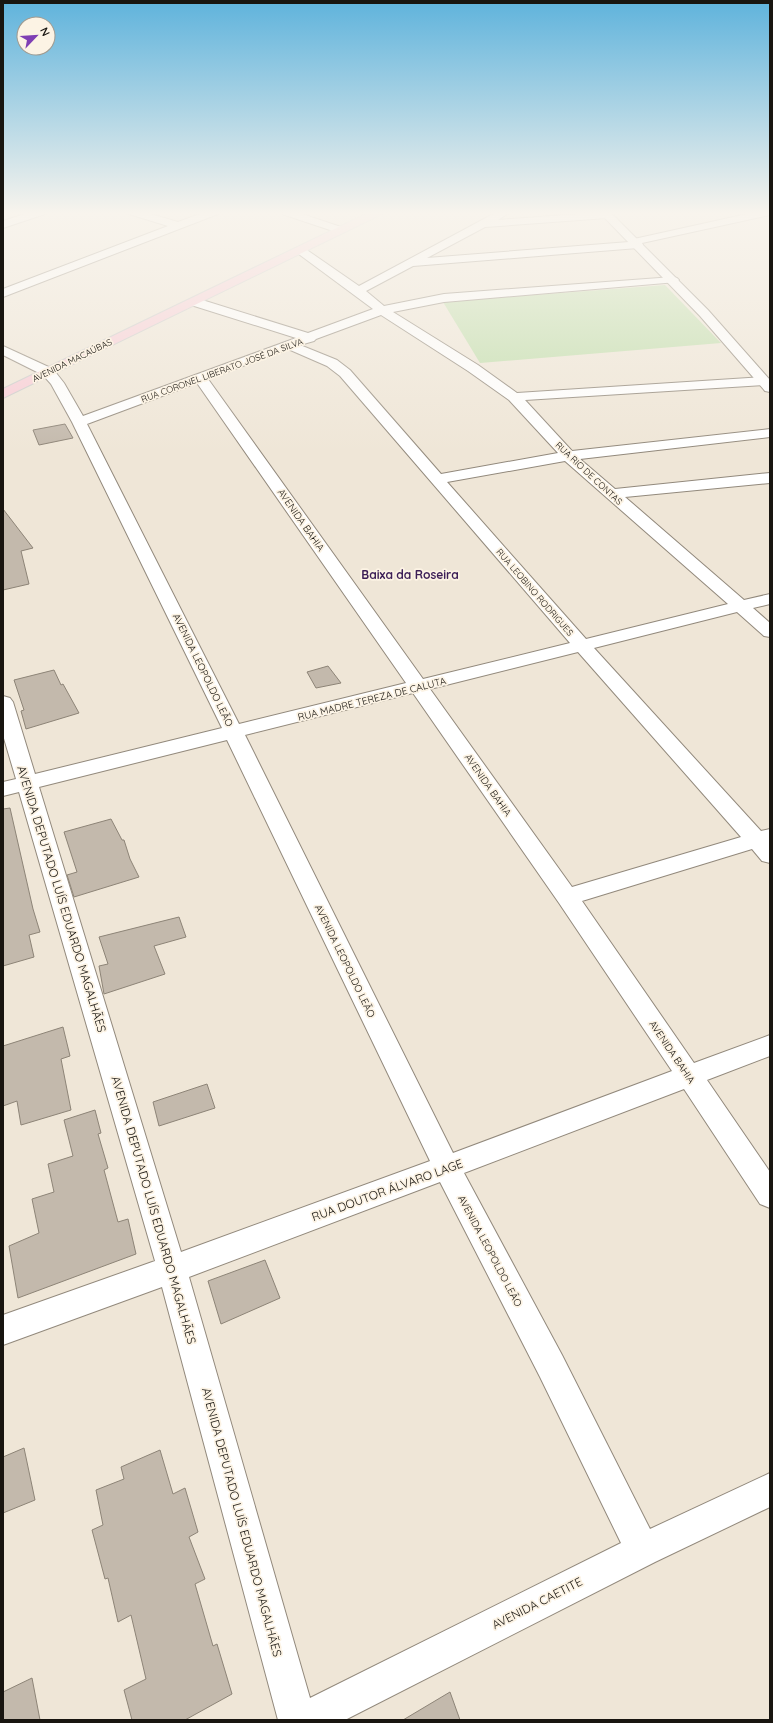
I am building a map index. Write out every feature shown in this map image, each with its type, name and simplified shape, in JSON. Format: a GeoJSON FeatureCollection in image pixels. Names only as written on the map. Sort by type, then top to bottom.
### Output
{"type":"FeatureCollection","features":[{"type":"Feature","properties":{"kind":"main road","name":"AVENIDA MACAÚBAS"},"geometry":{"type":"LineString","coordinates":[[3,394],[214,292]]}},
{"type":"Feature","properties":{"kind":"street","name":"RUA RIO DE CONTAS"},"geometry":{"type":"LineString","coordinates":[[360,292],[382,310],[473,368],[514,397],[568,456],[770,632]]}},
{"type":"Feature","properties":{"kind":"street","name":"RUA CORONEL LIBERATO JOSÉ DA SILVA"},"geometry":{"type":"LineString","coordinates":[[79,422],[200,379],[382,310],[444,298],[515,292]]}},
{"type":"Feature","properties":{"kind":"street"},"geometry":{"type":"LineString","coordinates":[[685,292],[767,385]]}},
{"type":"Feature","properties":{"kind":"street"},"geometry":{"type":"LineString","coordinates":[[195,302],[310,338]]}},
{"type":"Feature","properties":{"kind":"street","name":"RUA LEOBINO RODRIGUES"},"geometry":{"type":"LineString","coordinates":[[290,345],[332,363],[345,373],[436,480],[582,646],[766,844]]}},
{"type":"Feature","properties":{"kind":"street"},"geometry":{"type":"LineString","coordinates":[[3,350],[48,372]]}},
{"type":"Feature","properties":{"kind":"street","name":"AVENIDA LEOPOLDO LEÃO"},"geometry":{"type":"LineString","coordinates":[[48,372],[57,382],[79,422],[234,733],[447,1168],[551,1366],[643,1550]]}},
{"type":"Feature","properties":{"kind":"street","name":"AVENIDA BAHIA"},"geometry":{"type":"LineString","coordinates":[[200,379],[567,897],[770,1195]]}},
{"type":"Feature","properties":{"kind":"street"},"geometry":{"type":"LineString","coordinates":[[514,397],[608,390],[767,385]]}},
{"type":"Feature","properties":{"kind":"street"},"geometry":{"type":"LineString","coordinates":[[436,480],[568,456],[770,433]]}},
{"type":"Feature","properties":{"kind":"street"},"geometry":{"type":"LineString","coordinates":[[611,494],[770,478]]}},
{"type":"Feature","properties":{"kind":"street","name":"RUA MADRE TEREZA DE CALUTA"},"geometry":{"type":"LineString","coordinates":[[15,786],[234,733],[770,599]]}},
{"type":"Feature","properties":{"kind":"street","name":"AVENIDA DEPUTADO LUÍS EDUARDO MAGALHÃES"},"geometry":{"type":"LineString","coordinates":[[3,702],[15,786],[172,1270],[297,1720]]}},
{"type":"Feature","properties":{"kind":"street"},"geometry":{"type":"LineString","coordinates":[[567,897],[766,844]]}},
{"type":"Feature","properties":{"kind":"street","name":"RUA DOUTOR ÁLVARO LAGE"},"geometry":{"type":"LineString","coordinates":[[3,1330],[172,1270],[447,1168],[770,1045]]}},
{"type":"Feature","properties":{"kind":"street","name":"AVENIDA CAETITE"},"geometry":{"type":"LineString","coordinates":[[306,1720],[643,1550],[770,1490]]}},
{"type":"Feature","properties":{"kind":"green space"},"geometry":{"type":"Polygon","coordinates":[[[568,292],[672,292],[721,343],[480,363],[443,302],[568,292]]]}},
{"type":"Feature","properties":{"kind":"building"},"geometry":{"type":"Polygon","coordinates":[[[65,424],[73,438],[39,445],[33,430],[65,424]]]}},
{"type":"Feature","properties":{"kind":"building"},"geometry":{"type":"Polygon","coordinates":[[[3,509],[33,548],[21,551],[29,584],[3,590],[3,509]]]}},
{"type":"Feature","properties":{"kind":"building"},"geometry":{"type":"Polygon","coordinates":[[[328,666],[341,683],[316,688],[307,672],[328,666]]]}},
{"type":"Feature","properties":{"kind":"building"},"geometry":{"type":"Polygon","coordinates":[[[54,670],[61,685],[63,684],[79,713],[26,729],[21,711],[24,710],[14,680],[54,670]]]}},
{"type":"Feature","properties":{"kind":"building"},"geometry":{"type":"Polygon","coordinates":[[[10,808],[33,909],[40,932],[29,935],[34,957],[3,966],[3,809],[10,808]]]}},
{"type":"Feature","properties":{"kind":"building"},"geometry":{"type":"Polygon","coordinates":[[[111,819],[122,840],[124,840],[130,859],[139,877],[74,897],[67,875],[77,872],[64,832],[111,819]]]}},
{"type":"Feature","properties":{"kind":"building"},"geometry":{"type":"Polygon","coordinates":[[[179,917],[186,937],[154,946],[165,974],[104,994],[99,966],[108,964],[99,937],[179,917]]]}},
{"type":"Feature","properties":{"kind":"building"},"geometry":{"type":"Polygon","coordinates":[[[63,1027],[70,1056],[61,1059],[71,1110],[21,1125],[17,1101],[3,1106],[3,1046],[63,1027]]]}},
{"type":"Feature","properties":{"kind":"building"},"geometry":{"type":"Polygon","coordinates":[[[207,1084],[215,1108],[159,1126],[153,1102],[207,1084]]]}},
{"type":"Feature","properties":{"kind":"building"},"geometry":{"type":"Polygon","coordinates":[[[95,1110],[101,1133],[98,1134],[108,1168],[104,1170],[118,1222],[128,1219],[136,1254],[18,1298],[9,1246],[39,1233],[32,1199],[54,1192],[48,1164],[73,1156],[64,1120],[95,1110]]]}},
{"type":"Feature","properties":{"kind":"building"},"geometry":{"type":"Polygon","coordinates":[[[265,1260],[280,1298],[221,1324],[208,1281],[265,1260]]]}},
{"type":"Feature","properties":{"kind":"building"},"geometry":{"type":"Polygon","coordinates":[[[24,1448],[35,1500],[3,1513],[3,1457],[24,1448]]]}},
{"type":"Feature","properties":{"kind":"building"},"geometry":{"type":"Polygon","coordinates":[[[160,1450],[173,1494],[185,1488],[198,1532],[189,1537],[205,1579],[195,1584],[213,1646],[217,1644],[232,1694],[185,1720],[132,1720],[124,1690],[146,1679],[131,1615],[118,1622],[108,1578],[105,1579],[92,1530],[103,1525],[96,1490],[124,1479],[121,1467],[160,1450]]]}},
{"type":"Feature","properties":{"kind":"building"},"geometry":{"type":"Polygon","coordinates":[[[32,1678],[40,1720],[3,1720],[3,1692],[32,1678]]]}},
{"type":"Feature","properties":{"kind":"building"},"geometry":{"type":"Polygon","coordinates":[[[450,1692],[460,1720],[403,1720],[450,1692]]]}},
{"type":"Feature","properties":{"kind":"district","name":"Baixa da Roseira"},"geometry":{"type":"Point","coordinates":[410,574]}}]}
